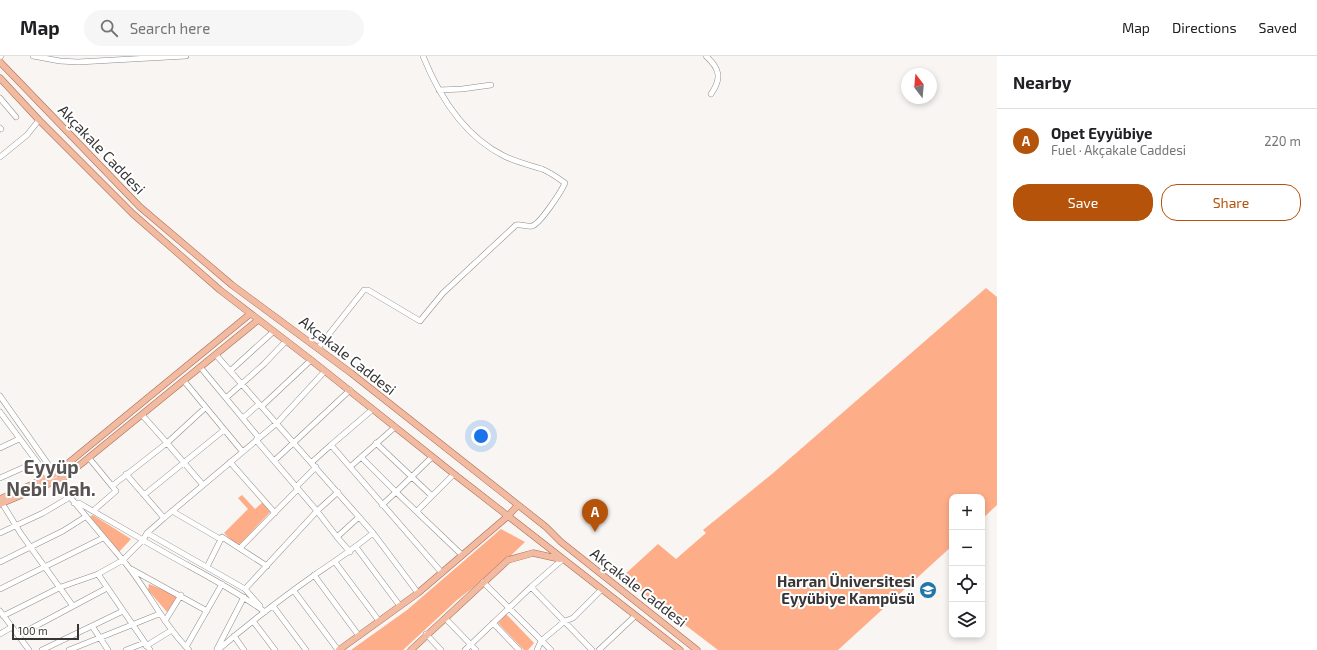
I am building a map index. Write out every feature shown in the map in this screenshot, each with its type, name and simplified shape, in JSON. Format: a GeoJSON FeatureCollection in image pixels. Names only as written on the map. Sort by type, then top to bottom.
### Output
{"type":"FeatureCollection","features":[{"type":"Feature","properties":{"kind":"main road","name":"Akçakale Caddesi"},"geometry":{"type":"LineString","coordinates":[[0,62],[140,207],[232,284],[318,348],[546,526],[561,542],[697,650]]}},
{"type":"Feature","properties":{"kind":"main road","name":"Akçakale Caddesi"},"geometry":{"type":"LineString","coordinates":[[0,78],[39,120],[133,214],[220,290],[350,390],[432,457],[601,590],[680,650]]}},
{"type":"Feature","properties":{"kind":"main road"},"geometry":{"type":"LineString","coordinates":[[1,502],[55,477],[250,314]]}},
{"type":"Feature","properties":{"kind":"main road"},"geometry":{"type":"LineString","coordinates":[[1,502],[49,478],[65,477],[143,416],[258,320]]}},
{"type":"Feature","properties":{"kind":"main road"},"geometry":{"type":"LineString","coordinates":[[339,650],[418,593],[508,516],[518,505]]}},
{"type":"Feature","properties":{"kind":"main road"},"geometry":{"type":"LineString","coordinates":[[411,650],[426,634],[508,560],[533,553],[563,560]]}},
{"type":"Feature","properties":{"kind":"street"},"geometry":{"type":"LineString","coordinates":[[33,56],[60,61],[78,62],[186,56]]}},
{"type":"Feature","properties":{"kind":"street"},"geometry":{"type":"LineString","coordinates":[[318,348],[364,290],[368,290],[420,321],[443,293],[516,225],[522,224],[530,227],[536,224],[560,194],[565,183],[543,170],[506,157],[487,147],[471,134],[433,81],[422,56]]}},
{"type":"Feature","properties":{"kind":"street"},"geometry":{"type":"LineString","coordinates":[[706,56],[716,66],[718,75],[717,86],[711,94]]}},
{"type":"Feature","properties":{"kind":"street"},"geometry":{"type":"LineString","coordinates":[[439,90],[462,89],[491,84]]}},
{"type":"Feature","properties":{"kind":"street"},"geometry":{"type":"LineString","coordinates":[[0,98],[16,117]]}},
{"type":"Feature","properties":{"kind":"street"},"geometry":{"type":"LineString","coordinates":[[0,157],[28,135],[39,120]]}},
{"type":"Feature","properties":{"kind":"street"},"geometry":{"type":"LineString","coordinates":[[230,371],[273,332]]}},
{"type":"Feature","properties":{"kind":"street"},"geometry":{"type":"LineString","coordinates":[[226,398],[286,341]]}},
{"type":"Feature","properties":{"kind":"street"},"geometry":{"type":"LineString","coordinates":[[216,355],[312,462],[373,533],[418,593]]}},
{"type":"Feature","properties":{"kind":"street"},"geometry":{"type":"LineString","coordinates":[[243,418],[311,360]]}},
{"type":"Feature","properties":{"kind":"street"},"geometry":{"type":"LineString","coordinates":[[201,368],[243,418],[274,461],[350,552]]}},
{"type":"Feature","properties":{"kind":"street"},"geometry":{"type":"LineString","coordinates":[[27,650],[19,635],[2,613],[60,586],[98,574],[123,560],[143,540],[147,533],[276,423],[325,371]]}},
{"type":"Feature","properties":{"kind":"street"},"geometry":{"type":"LineString","coordinates":[[184,381],[242,451]]}},
{"type":"Feature","properties":{"kind":"street"},"geometry":{"type":"LineString","coordinates":[[274,461],[350,390]]}},
{"type":"Feature","properties":{"kind":"street"},"geometry":{"type":"LineString","coordinates":[[0,396],[74,503],[123,560],[159,614],[188,649],[222,584]]}},
{"type":"Feature","properties":{"kind":"street"},"geometry":{"type":"LineString","coordinates":[[112,486],[167,443],[205,408]]}},
{"type":"Feature","properties":{"kind":"street"},"geometry":{"type":"LineString","coordinates":[[312,462],[373,409]]}},
{"type":"Feature","properties":{"kind":"street"},"geometry":{"type":"LineString","coordinates":[[1,416],[49,478]]}},
{"type":"Feature","properties":{"kind":"street"},"geometry":{"type":"LineString","coordinates":[[143,416],[203,485]]}},
{"type":"Feature","properties":{"kind":"street"},"geometry":{"type":"LineString","coordinates":[[350,467],[395,427]]}},
{"type":"Feature","properties":{"kind":"street"},"geometry":{"type":"LineString","coordinates":[[144,495],[224,430]]}},
{"type":"Feature","properties":{"kind":"street"},"geometry":{"type":"LineString","coordinates":[[0,448],[19,439]]}},
{"type":"Feature","properties":{"kind":"street"},"geometry":{"type":"LineString","coordinates":[[376,443],[432,496]]}},
{"type":"Feature","properties":{"kind":"street"},"geometry":{"type":"LineString","coordinates":[[331,445],[442,573]]}},
{"type":"Feature","properties":{"kind":"street"},"geometry":{"type":"LineString","coordinates":[[361,457],[462,555]]}},
{"type":"Feature","properties":{"kind":"street"},"geometry":{"type":"LineString","coordinates":[[382,505],[432,457]]}},
{"type":"Feature","properties":{"kind":"street"},"geometry":{"type":"LineString","coordinates":[[89,458],[116,492],[93,511]]}},
{"type":"Feature","properties":{"kind":"street"},"geometry":{"type":"LineString","coordinates":[[0,478],[36,462]]}},
{"type":"Feature","properties":{"kind":"street"},"geometry":{"type":"LineString","coordinates":[[230,462],[275,513]]}},
{"type":"Feature","properties":{"kind":"street"},"geometry":{"type":"LineString","coordinates":[[240,548],[275,513],[316,467]]}},
{"type":"Feature","properties":{"kind":"street"},"geometry":{"type":"LineString","coordinates":[[126,474],[164,518]]}},
{"type":"Feature","properties":{"kind":"street"},"geometry":{"type":"LineString","coordinates":[[417,511],[454,474]]}},
{"type":"Feature","properties":{"kind":"street"},"geometry":{"type":"LineString","coordinates":[[245,589],[317,511],[338,492]]}},
{"type":"Feature","properties":{"kind":"street"},"geometry":{"type":"LineString","coordinates":[[0,533],[43,513],[70,497]]}},
{"type":"Feature","properties":{"kind":"street"},"geometry":{"type":"LineString","coordinates":[[1,502],[30,547],[60,586],[73,606]]}},
{"type":"Feature","properties":{"kind":"street"},"geometry":{"type":"LineString","coordinates":[[74,503],[79,503],[181,563],[222,584],[265,612]]}},
{"type":"Feature","properties":{"kind":"street"},"geometry":{"type":"LineString","coordinates":[[172,511],[220,539],[222,537],[267,566]]}},
{"type":"Feature","properties":{"kind":"street"},"geometry":{"type":"LineString","coordinates":[[0,562],[63,531],[85,517]]}},
{"type":"Feature","properties":{"kind":"street"},"geometry":{"type":"LineString","coordinates":[[337,537],[359,517]]}},
{"type":"Feature","properties":{"kind":"street"},"geometry":{"type":"LineString","coordinates":[[147,533],[245,589],[265,612]]}},
{"type":"Feature","properties":{"kind":"street"},"geometry":{"type":"LineString","coordinates":[[217,650],[314,575],[350,552],[373,533]]}},
{"type":"Feature","properties":{"kind":"street"},"geometry":{"type":"LineString","coordinates":[[0,589],[103,538]]}},
{"type":"Feature","properties":{"kind":"street"},"geometry":{"type":"LineString","coordinates":[[207,567],[220,539]]}},
{"type":"Feature","properties":{"kind":"street"},"geometry":{"type":"LineString","coordinates":[[356,547],[400,606]]}},
{"type":"Feature","properties":{"kind":"street"},"geometry":{"type":"LineString","coordinates":[[465,650],[531,587],[563,560]]}},
{"type":"Feature","properties":{"kind":"street"},"geometry":{"type":"LineString","coordinates":[[335,562],[379,621]]}},
{"type":"Feature","properties":{"kind":"street"},"geometry":{"type":"LineString","coordinates":[[128,568],[181,595],[207,611]]}},
{"type":"Feature","properties":{"kind":"street"},"geometry":{"type":"LineString","coordinates":[[98,574],[146,646]]}},
{"type":"Feature","properties":{"kind":"street"},"geometry":{"type":"LineString","coordinates":[[314,575],[359,636]]}},
{"type":"Feature","properties":{"kind":"street"},"geometry":{"type":"LineString","coordinates":[[483,582],[551,650]]}},
{"type":"Feature","properties":{"kind":"street"},"geometry":{"type":"LineString","coordinates":[[531,587],[592,650]]}},
{"type":"Feature","properties":{"kind":"street"},"geometry":{"type":"LineString","coordinates":[[19,635],[107,588]]}},
{"type":"Feature","properties":{"kind":"street"},"geometry":{"type":"LineString","coordinates":[[537,650],[541,641],[565,621],[573,618],[601,590]]}},
{"type":"Feature","properties":{"kind":"street"},"geometry":{"type":"LineString","coordinates":[[294,591],[339,650]]}},
{"type":"Feature","properties":{"kind":"street"},"geometry":{"type":"LineString","coordinates":[[165,621],[181,595]]}},
{"type":"Feature","properties":{"kind":"street"},"geometry":{"type":"LineString","coordinates":[[217,650],[244,597]]}},
{"type":"Feature","properties":{"kind":"street"},"geometry":{"type":"LineString","coordinates":[[273,606],[306,650]]}},
{"type":"Feature","properties":{"kind":"street"},"geometry":{"type":"LineString","coordinates":[[42,650],[122,611]]}},
{"type":"Feature","properties":{"kind":"street"},"geometry":{"type":"LineString","coordinates":[[69,650],[159,614]]}},
{"type":"Feature","properties":{"kind":"street"},"geometry":{"type":"LineString","coordinates":[[601,649],[635,616]]}},
{"type":"Feature","properties":{"kind":"street"},"geometry":{"type":"LineString","coordinates":[[445,618],[476,650]]}},
{"type":"Feature","properties":{"kind":"street"},"geometry":{"type":"LineString","coordinates":[[253,621],[275,650]]}},
{"type":"Feature","properties":{"kind":"street"},"geometry":{"type":"LineString","coordinates":[[493,623],[519,650]]}},
{"type":"Feature","properties":{"kind":"street"},"geometry":{"type":"LineString","coordinates":[[92,626],[108,650]]}},
{"type":"Feature","properties":{"kind":"street"},"geometry":{"type":"LineString","coordinates":[[0,634],[12,627]]}},
{"type":"Feature","properties":{"kind":"street"},"geometry":{"type":"LineString","coordinates":[[126,650],[146,646],[172,630]]}},
{"type":"Feature","properties":{"kind":"street"},"geometry":{"type":"LineString","coordinates":[[426,634],[441,650]]}},
{"type":"Feature","properties":{"kind":"street"},"geometry":{"type":"LineString","coordinates":[[234,636],[244,650]]}},
{"type":"Feature","properties":{"kind":"shaded area"},"geometry":{"type":"Polygon","coordinates":[[[986,288],[997,297],[997,505],[985,516],[985,494],[949,494],[949,549],[838,650],[718,650],[622,577],[658,544],[676,559],[706,533],[703,530],[772,474],[986,288]]]}},
{"type":"Feature","properties":{"kind":"shaded area"},"geometry":{"type":"Polygon","coordinates":[[[242,495],[255,509],[263,502],[271,511],[240,544],[234,543],[224,533],[248,509],[238,498],[242,495]]]}},
{"type":"Feature","properties":{"kind":"shaded area"},"geometry":{"type":"Polygon","coordinates":[[[93,515],[131,539],[119,552],[89,517],[93,515]]]}},
{"type":"Feature","properties":{"kind":"shaded area"},"geometry":{"type":"Polygon","coordinates":[[[501,529],[525,542],[498,568],[457,600],[403,650],[351,650],[407,610],[501,529]]]}},
{"type":"Feature","properties":{"kind":"shaded area"},"geometry":{"type":"Polygon","coordinates":[[[149,584],[178,596],[167,612],[148,590],[149,584]]]}},
{"type":"Feature","properties":{"kind":"shaded area"},"geometry":{"type":"Polygon","coordinates":[[[506,614],[534,643],[528,650],[524,650],[498,623],[506,614]]]}},
{"type":"Feature","properties":{"kind":"place","name":"Opet Eyyübiye"},"geometry":{"type":"Point","coordinates":[595,532]}},
{"type":"Feature","properties":{"kind":"place","name":"Harran Üniversitesi Eyyübiye Kampüsü"},"geometry":{"type":"Point","coordinates":[928,590]}},
{"type":"Feature","properties":{"kind":"district","name":"Eyyüp Nebi Mah."},"geometry":{"type":"Point","coordinates":[51,477]}}]}
